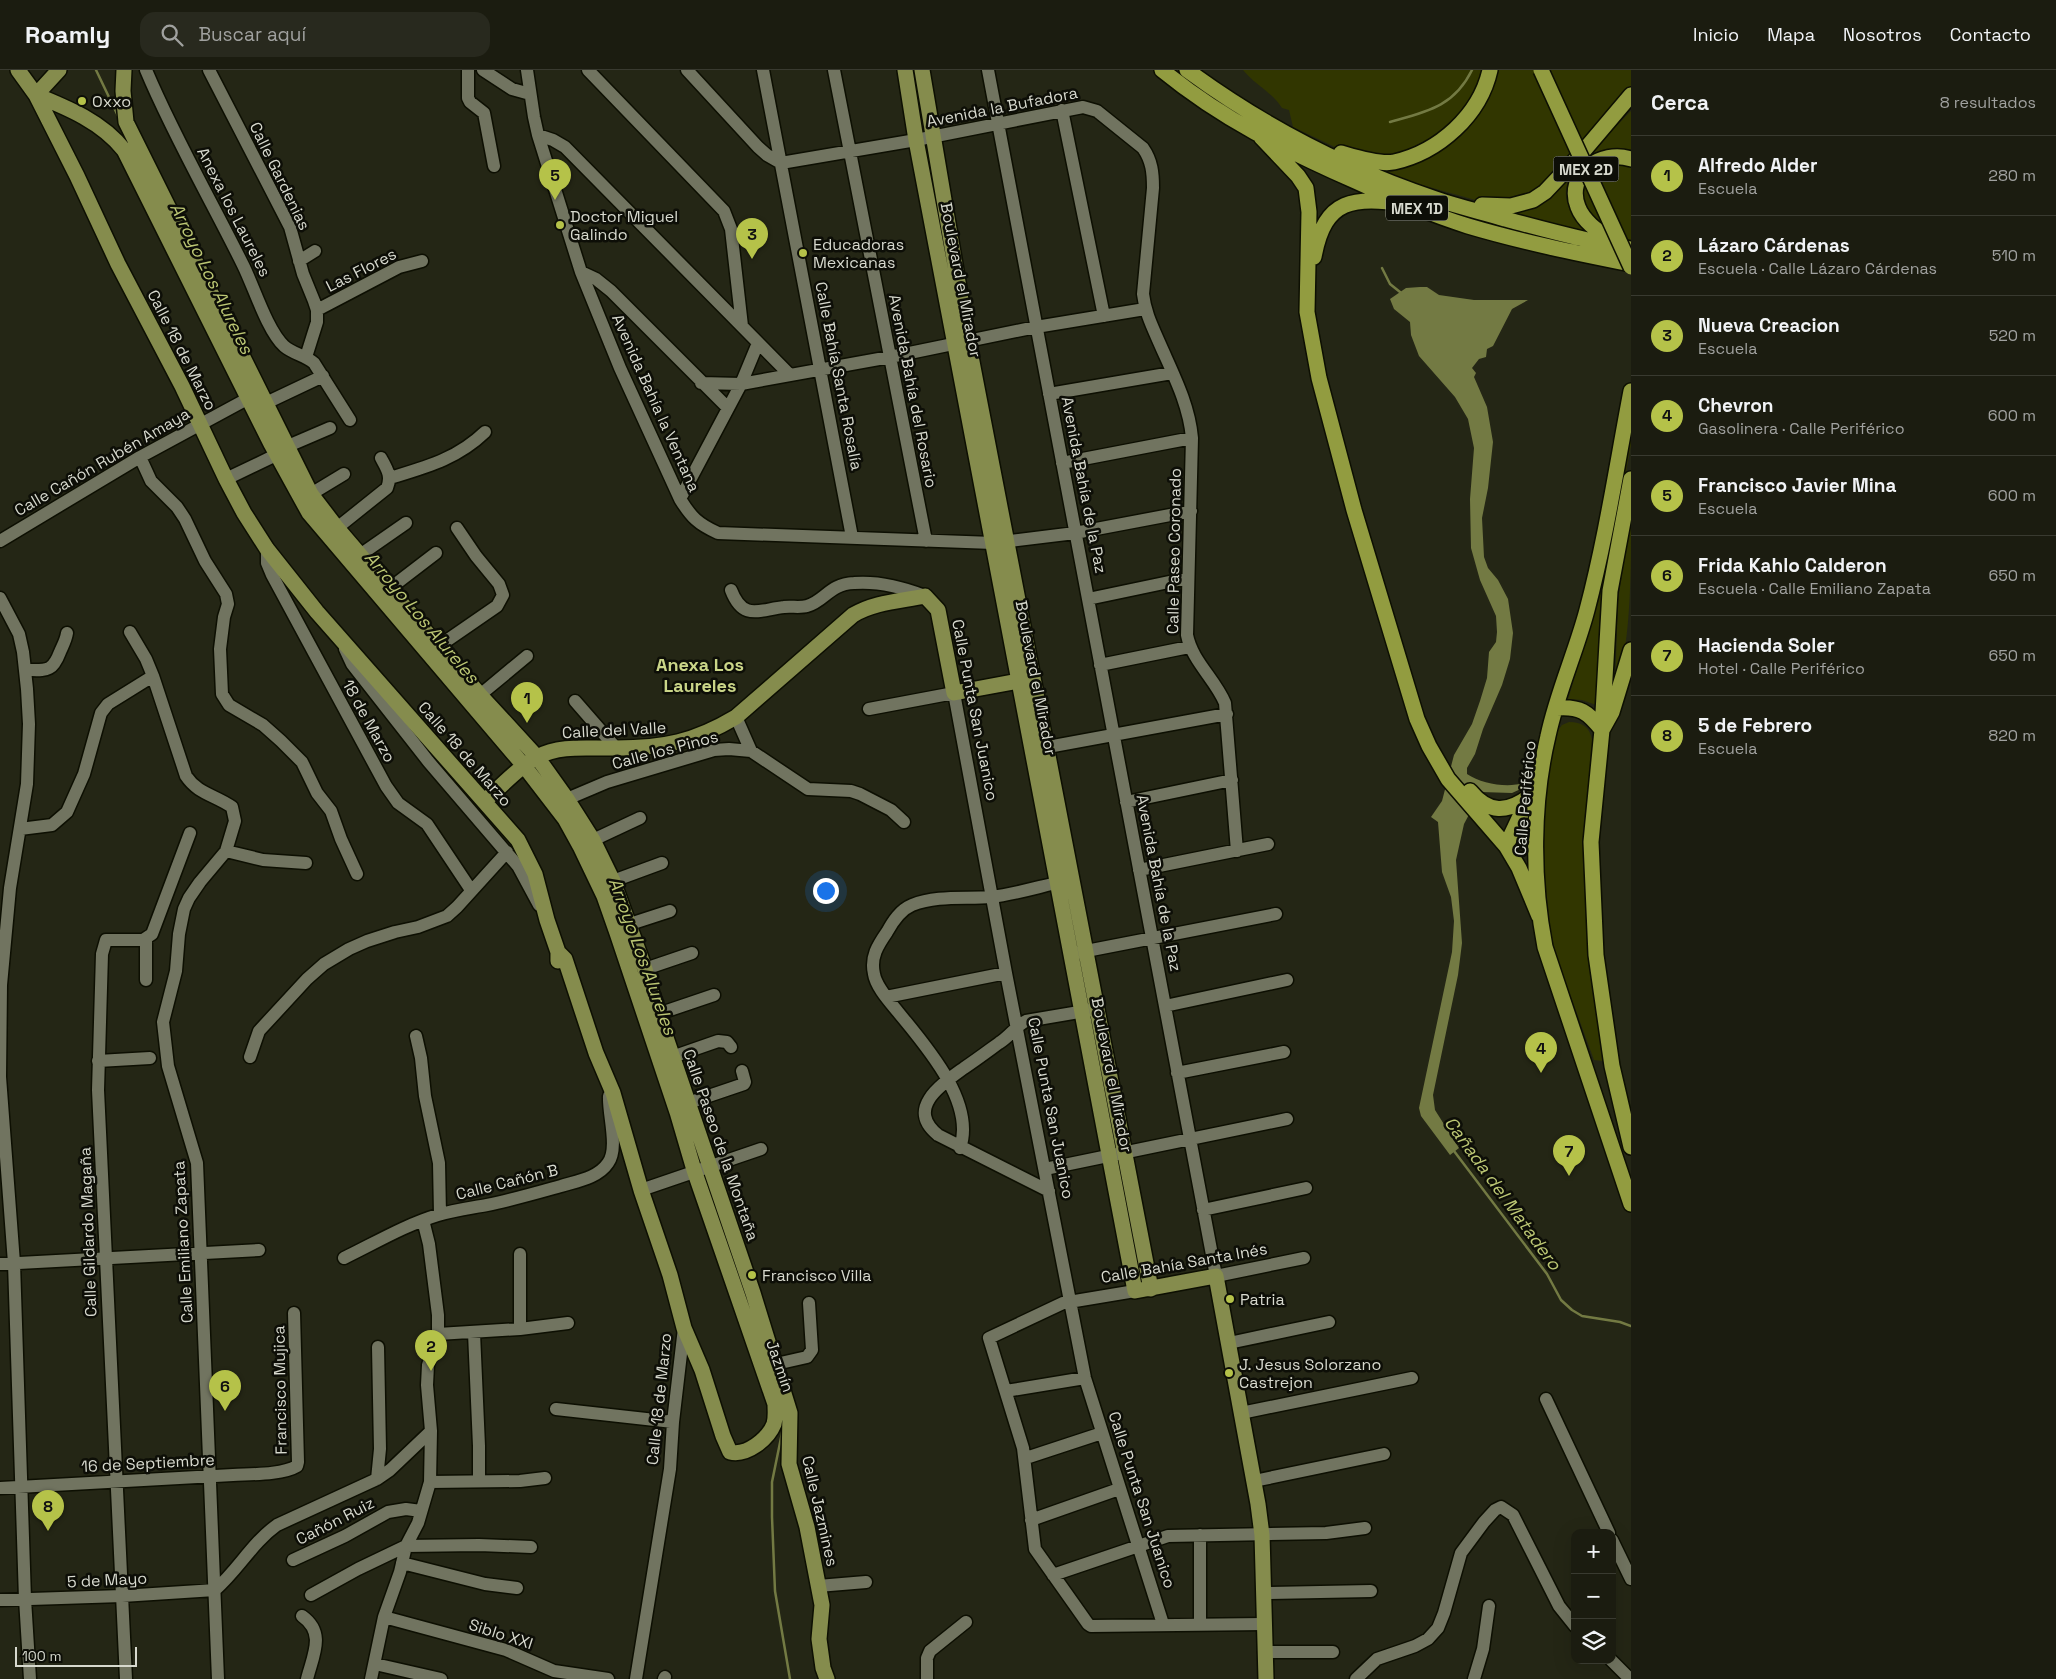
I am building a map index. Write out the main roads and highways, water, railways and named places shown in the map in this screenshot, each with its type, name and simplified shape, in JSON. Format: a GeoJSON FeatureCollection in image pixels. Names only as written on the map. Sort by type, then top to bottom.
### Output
{"type":"FeatureCollection","features":[{"type":"Feature","properties":{"kind":"highway","name":"MEX 1D"},"geometry":{"type":"LineString","coordinates":[[1162,70],[1218,110],[1261,137],[1407,204],[1466,225],[1528,242],[1631,266]]}},
{"type":"Feature","properties":{"kind":"highway","name":"MEX 1D"},"geometry":{"type":"LineString","coordinates":[[1187,70],[1238,107],[1288,135],[1339,160],[1435,199],[1500,207],[1533,200],[1558,180],[1631,95]]}},
{"type":"Feature","properties":{"kind":"highway"},"geometry":{"type":"LineString","coordinates":[[1288,135],[1340,153],[1369,160],[1393,162],[1422,151],[1446,137],[1464,120],[1479,100],[1490,70]]}},
{"type":"Feature","properties":{"kind":"highway","name":"MEX 2D"},"geometry":{"type":"LineString","coordinates":[[1541,70],[1631,266]]}},
{"type":"Feature","properties":{"kind":"highway"},"geometry":{"type":"LineString","coordinates":[[1261,137],[1298,176],[1306,188],[1308,212],[1307,312],[1319,378],[1354,510],[1417,719],[1429,746],[1448,772],[1477,805],[1506,846],[1519,868],[1539,916]]}},
{"type":"Feature","properties":{"kind":"highway"},"geometry":{"type":"LineString","coordinates":[[1626,248],[1598,231],[1582,216],[1575,199],[1575,191],[1576,183],[1582,174],[1595,162],[1617,156],[1631,159]]}},
{"type":"Feature","properties":{"kind":"highway"},"geometry":{"type":"LineString","coordinates":[[1435,199],[1530,226],[1626,248]]}},
{"type":"Feature","properties":{"kind":"highway"},"geometry":{"type":"LineString","coordinates":[[1407,204],[1371,200],[1346,205],[1332,213],[1320,230],[1317,241],[1313,265],[1314,299],[1336,412],[1383,586],[1422,716],[1448,772]]}},
{"type":"Feature","properties":{"kind":"highway","name":"Calle Periférico"},"geometry":{"type":"LineString","coordinates":[[1631,391],[1597,569],[1578,643],[1548,735],[1542,769],[1536,853],[1539,916],[1545,947],[1631,1204]]}},
{"type":"Feature","properties":{"kind":"highway"},"geometry":{"type":"LineString","coordinates":[[1631,479],[1628,514],[1610,591],[1602,730],[1592,834],[1592,891],[1596,955],[1612,1066],[1631,1147]]}},
{"type":"Feature","properties":{"kind":"highway"},"geometry":{"type":"LineString","coordinates":[[1602,730],[1612,712],[1631,650]]}},
{"type":"Feature","properties":{"kind":"highway"},"geometry":{"type":"LineString","coordinates":[[1556,708],[1574,708],[1583,711],[1590,715],[1602,730]]}},
{"type":"Feature","properties":{"kind":"highway"},"geometry":{"type":"LineString","coordinates":[[1506,846],[1542,769]]}},
{"type":"Feature","properties":{"kind":"highway"},"geometry":{"type":"LineString","coordinates":[[1477,805],[1505,808],[1521,802],[1530,796]]}},
{"type":"Feature","properties":{"kind":"highway"},"geometry":{"type":"LineString","coordinates":[[1587,1075],[1612,1066]]}},
{"type":"Feature","properties":{"kind":"main road","name":"Calle 18 de Marzo"},"geometry":{"type":"LineString","coordinates":[[18,70],[36,95],[77,176],[118,264],[200,423],[226,479],[244,513],[267,549],[336,633],[518,840],[535,874],[544,910],[558,952],[558,962],[585,1046],[612,1097],[670,1275],[684,1328]]}},
{"type":"Feature","properties":{"kind":"main road"},"geometry":{"type":"LineString","coordinates":[[36,95],[58,70]]}},
{"type":"Feature","properties":{"kind":"main road","name":"Calle Paseo de la Montaña"},"geometry":{"type":"LineString","coordinates":[[124,70],[123,101],[126,122],[266,403],[301,502],[326,535],[530,762],[567,799],[593,840],[613,881],[645,969],[688,1103],[702,1168]]}},
{"type":"Feature","properties":{"kind":"main road","name":"Boulevard el Mirador"},"geometry":{"type":"LineString","coordinates":[[906,70],[916,140],[962,342],[1143,1290]]}},
{"type":"Feature","properties":{"kind":"main road","name":"Boulevard el Mirador"},"geometry":{"type":"LineString","coordinates":[[922,70],[962,342]]}},
{"type":"Feature","properties":{"kind":"main road","name":"Calle Paseo de la Montaña"},"geometry":{"type":"LineString","coordinates":[[36,95],[78,114],[107,132],[124,150],[248,398],[311,494],[337,528],[480,695],[530,762],[565,819],[604,896],[662,1068],[776,1364]]}},
{"type":"Feature","properties":{"kind":"main road","name":"Calle del Valle"},"geometry":{"type":"LineString","coordinates":[[484,801],[530,762],[567,748],[662,746],[683,742],[703,735],[736,717],[853,615],[864,609],[925,596]]}},
{"type":"Feature","properties":{"kind":"main road","name":"Calle Punta San Juanico"},"geometry":{"type":"LineString","coordinates":[[925,596],[938,610],[954,694],[1026,679]]}},
{"type":"Feature","properties":{"kind":"main road","name":"Jazmín"},"geometry":{"type":"LineString","coordinates":[[684,1328],[702,1370],[727,1447],[730,1452],[736,1454],[748,1450],[762,1440],[771,1429],[776,1414],[775,1404],[702,1168]]}},
{"type":"Feature","properties":{"kind":"main road","name":"Calle Bahía Santa Inés"},"geometry":{"type":"LineString","coordinates":[[1143,1290],[1216,1276]]}},
{"type":"Feature","properties":{"kind":"main road","name":"Avenida Bahía de la Paz"},"geometry":{"type":"LineString","coordinates":[[1216,1276],[1254,1481],[1262,1535],[1266,1679]]}},
{"type":"Feature","properties":{"kind":"main road","name":"Calle Jazmines"},"geometry":{"type":"LineString","coordinates":[[776,1364],[790,1413],[789,1464],[807,1527],[822,1605],[819,1639],[825,1674]]}},
{"type":"Feature","properties":{"kind":"waterway","name":"Arroyo Los Alureles"},"geometry":{"type":"LineString","coordinates":[[96,70],[119,118]]}},
{"type":"Feature","properties":{"kind":"waterway","name":"Cañada del Matadero"},"geometry":{"type":"LineString","coordinates":[[1390,122],[1427,111],[1448,100],[1457,92],[1472,70]]}},
{"type":"Feature","properties":{"kind":"waterway","name":"Cañada del Matadero"},"geometry":{"type":"LineString","coordinates":[[1382,268],[1390,284],[1400,292]]}},
{"type":"Feature","properties":{"kind":"waterway","name":"Cañada del Matadero"},"geometry":{"type":"LineString","coordinates":[[1454,1151],[1547,1274],[1561,1300],[1582,1316],[1620,1322],[1631,1326]]}},
{"type":"Feature","properties":{"kind":"waterway","name":"Arroyo Los Alureles"},"geometry":{"type":"LineString","coordinates":[[783,1428],[772,1482],[772,1517],[775,1591],[790,1679]]}},
{"type":"Feature","properties":{"kind":"place","name":"Oxxo"},"geometry":{"type":"Point","coordinates":[82,101]}},
{"type":"Feature","properties":{"kind":"place","name":"Francisco Javier Mina"},"geometry":{"type":"Point","coordinates":[555,200]}},
{"type":"Feature","properties":{"kind":"place","name":"Doctor Miguel Galindo"},"geometry":{"type":"Point","coordinates":[560,225]}},
{"type":"Feature","properties":{"kind":"place","name":"Educadoras Mexicanas"},"geometry":{"type":"Point","coordinates":[803,253]}},
{"type":"Feature","properties":{"kind":"place","name":"Nueva Creacion"},"geometry":{"type":"Point","coordinates":[752,259]}},
{"type":"Feature","properties":{"kind":"place","name":"Alfredo Alder"},"geometry":{"type":"Point","coordinates":[527,723]}},
{"type":"Feature","properties":{"kind":"place","name":"Chevron"},"geometry":{"type":"Point","coordinates":[1541,1073]}},
{"type":"Feature","properties":{"kind":"place","name":"Hacienda Soler"},"geometry":{"type":"Point","coordinates":[1569,1176]}},
{"type":"Feature","properties":{"kind":"place","name":"Francisco Villa"},"geometry":{"type":"Point","coordinates":[752,1275]}},
{"type":"Feature","properties":{"kind":"place","name":"Patria"},"geometry":{"type":"Point","coordinates":[1230,1299]}},
{"type":"Feature","properties":{"kind":"place","name":"Lázaro Cárdenas"},"geometry":{"type":"Point","coordinates":[431,1371]}},
{"type":"Feature","properties":{"kind":"place","name":"J. Jesus Solorzano Castrejon"},"geometry":{"type":"Point","coordinates":[1229,1373]}},
{"type":"Feature","properties":{"kind":"place","name":"Frida Kahlo Calderon"},"geometry":{"type":"Point","coordinates":[225,1411]}},
{"type":"Feature","properties":{"kind":"place","name":"5 de Febrero"},"geometry":{"type":"Point","coordinates":[48,1531]}},
{"type":"Feature","properties":{"kind":"district","name":"Anexa Los Laureles"},"geometry":{"type":"Point","coordinates":[700,674]}}]}
